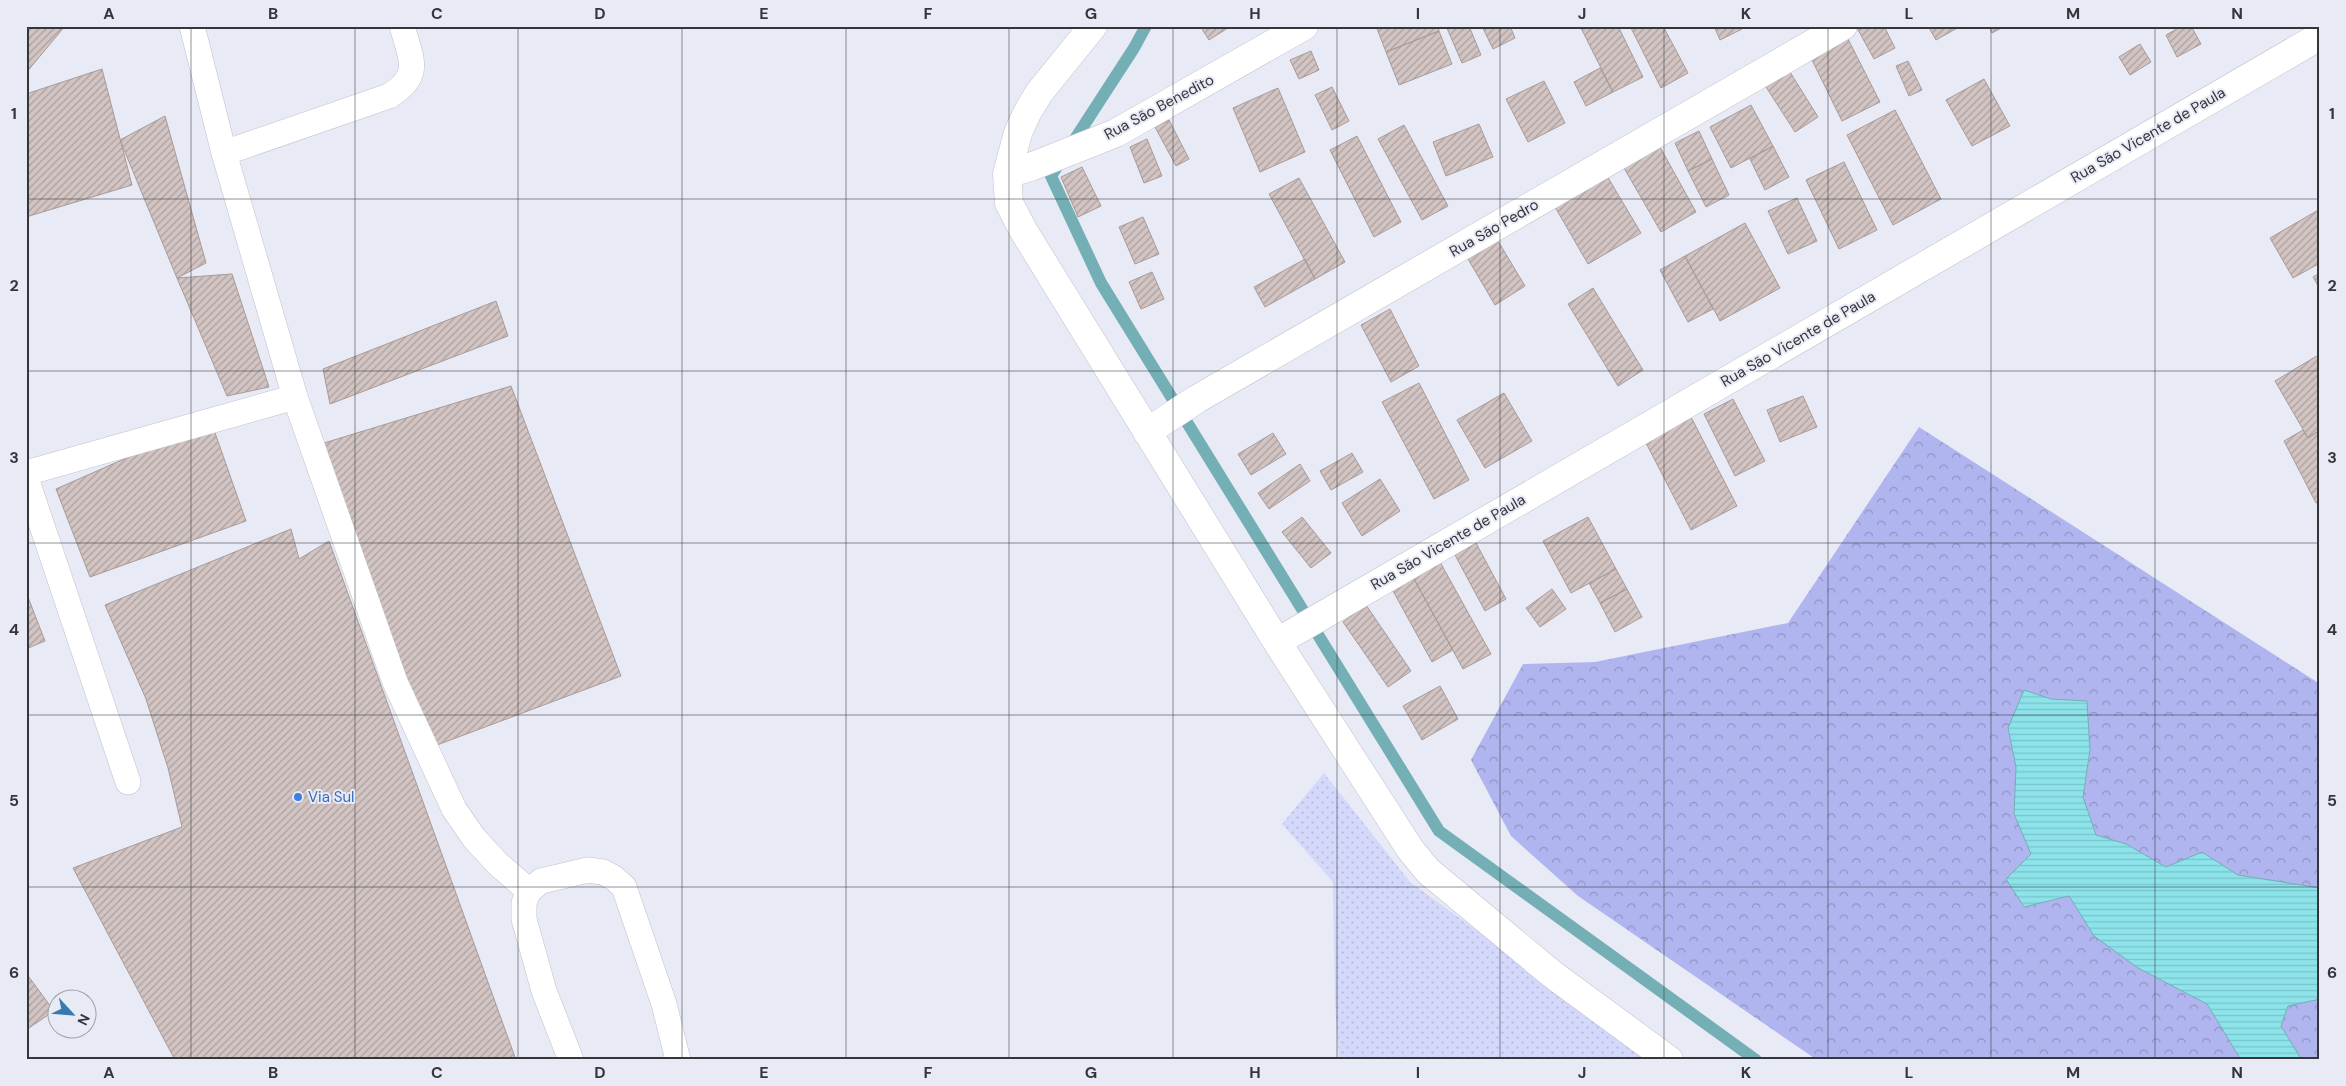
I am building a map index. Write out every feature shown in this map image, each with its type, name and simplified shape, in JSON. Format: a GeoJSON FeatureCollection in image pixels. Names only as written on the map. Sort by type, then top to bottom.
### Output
{"type":"FeatureCollection","features":[{"type":"Feature","properties":{"kind":"street"},"geometry":{"type":"LineString","coordinates":[[1093,26],[1039,93],[1027,113],[1007,174],[1009,203],[1023,230],[1157,426],[1285,637],[1410,849],[1428,872],[1552,974],[1669,1060]]}},
{"type":"Feature","properties":{"kind":"street","name":"Rua São Benedito"},"geometry":{"type":"LineString","coordinates":[[1007,174],[1033,166],[1116,133],[1304,26]]}},
{"type":"Feature","properties":{"kind":"street","name":"Rua São Pedro"},"geometry":{"type":"LineString","coordinates":[[1157,426],[1197,400],[1843,26]]}},
{"type":"Feature","properties":{"kind":"street"},"geometry":{"type":"LineString","coordinates":[[2317,26],[2320,31]]}},
{"type":"Feature","properties":{"kind":"street","name":"Rua São Vicente de Paula"},"geometry":{"type":"LineString","coordinates":[[1285,637],[2320,36]]}},
{"type":"Feature","properties":{"kind":"lane"},"geometry":{"type":"LineString","coordinates":[[192,26],[224,153],[294,397],[396,682],[454,809],[480,844],[529,891]]}},
{"type":"Feature","properties":{"kind":"lane"},"geometry":{"type":"LineString","coordinates":[[224,153],[389,96],[402,88],[410,77],[412,63],[402,26]]}},
{"type":"Feature","properties":{"kind":"lane"},"geometry":{"type":"LineString","coordinates":[[26,474],[294,397]]}},
{"type":"Feature","properties":{"kind":"lane"},"geometry":{"type":"LineString","coordinates":[[26,478],[128,782]]}},
{"type":"Feature","properties":{"kind":"lane"},"geometry":{"type":"LineString","coordinates":[[571,1060],[544,991],[524,919],[524,903],[529,891],[541,881],[588,870],[603,872],[614,878],[624,887],[664,1004],[678,1060]]}},
{"type":"Feature","properties":{"kind":"shaded area"},"geometry":{"type":"Polygon","coordinates":[[[2024,690],[2051,699],[2087,701],[2090,750],[2083,797],[2096,835],[2126,844],[2166,867],[2202,852],[2238,875],[2320,888],[2320,999],[2288,1006],[2281,1026],[2300,1057],[2299,1060],[2241,1060],[2207,1004],[2138,968],[2094,936],[2069,896],[2024,907],[2006,879],[2031,854],[2014,814],[2016,767],[2008,728],[2024,690]]]}},
{"type":"Feature","properties":{"kind":"shaded area"},"geometry":{"type":"Polygon","coordinates":[[[1324,773],[1410,882],[1654,1060],[1339,1060],[1335,1003],[1333,882],[1282,824],[1324,773]]]}},
{"type":"Feature","properties":{"kind":"green space"},"geometry":{"type":"Polygon","coordinates":[[[1919,427],[2320,684],[2320,1060],[1817,1060],[1578,896],[1511,836],[1471,760],[1523,664],[1595,662],[1788,623],[1919,427]]]}},
{"type":"Feature","properties":{"kind":"building"},"geometry":{"type":"Polygon","coordinates":[[[26,26],[65,26],[26,73],[26,26]]]}},
{"type":"Feature","properties":{"kind":"building"},"geometry":{"type":"Polygon","coordinates":[[[1200,26],[1231,26],[1209,40],[1200,26]]]}},
{"type":"Feature","properties":{"kind":"building"},"geometry":{"type":"Polygon","coordinates":[[[1376,26],[1438,26],[1439,31],[1386,52],[1376,26]]]}},
{"type":"Feature","properties":{"kind":"building"},"geometry":{"type":"Polygon","coordinates":[[[1446,26],[1469,26],[1481,55],[1462,63],[1446,26]]]}},
{"type":"Feature","properties":{"kind":"building"},"geometry":{"type":"Polygon","coordinates":[[[1482,26],[1510,26],[1515,38],[1493,49],[1482,26]]]}},
{"type":"Feature","properties":{"kind":"building"},"geometry":{"type":"Polygon","coordinates":[[[1580,26],[1618,26],[1643,77],[1613,92],[1580,26]]]}},
{"type":"Feature","properties":{"kind":"building"},"geometry":{"type":"Polygon","coordinates":[[[1630,26],[1663,26],[1688,73],[1661,88],[1630,26]]]}},
{"type":"Feature","properties":{"kind":"building"},"geometry":{"type":"Polygon","coordinates":[[[1714,26],[1741,26],[1742,29],[1720,40],[1714,26]]]}},
{"type":"Feature","properties":{"kind":"building"},"geometry":{"type":"Polygon","coordinates":[[[1861,26],[1884,26],[1895,48],[1874,59],[1857,28],[1861,26]]]}},
{"type":"Feature","properties":{"kind":"building"},"geometry":{"type":"Polygon","coordinates":[[[1928,26],[1958,26],[1959,27],[1936,40],[1928,26]]]}},
{"type":"Feature","properties":{"kind":"building"},"geometry":{"type":"Polygon","coordinates":[[[1989,26],[2005,26],[1992,33],[1989,26]]]}},
{"type":"Feature","properties":{"kind":"building"},"geometry":{"type":"Polygon","coordinates":[[[2182,26],[2191,26],[2201,44],[2177,57],[2166,35],[2182,26]]]}},
{"type":"Feature","properties":{"kind":"building"},"geometry":{"type":"Polygon","coordinates":[[[1439,31],[1452,64],[1399,85],[1386,52],[1439,31]]]}},
{"type":"Feature","properties":{"kind":"building"},"geometry":{"type":"Polygon","coordinates":[[[1848,39],[1880,102],[1842,121],[1811,58],[1848,39]]]}},
{"type":"Feature","properties":{"kind":"building"},"geometry":{"type":"Polygon","coordinates":[[[2140,44],[2151,62],[2130,75],[2119,57],[2140,44]]]}},
{"type":"Feature","properties":{"kind":"building"},"geometry":{"type":"Polygon","coordinates":[[[1311,51],[1319,70],[1299,79],[1290,60],[1311,51]]]}},
{"type":"Feature","properties":{"kind":"building"},"geometry":{"type":"Polygon","coordinates":[[[1908,61],[1922,90],[1909,96],[1896,66],[1908,61]]]}},
{"type":"Feature","properties":{"kind":"building"},"geometry":{"type":"Polygon","coordinates":[[[1600,68],[1613,92],[1586,106],[1574,82],[1600,68]]]}},
{"type":"Feature","properties":{"kind":"building"},"geometry":{"type":"Polygon","coordinates":[[[102,69],[132,185],[26,217],[26,94],[102,69]]]}},
{"type":"Feature","properties":{"kind":"building"},"geometry":{"type":"Polygon","coordinates":[[[1790,72],[1818,117],[1795,132],[1766,87],[1790,72]]]}},
{"type":"Feature","properties":{"kind":"building"},"geometry":{"type":"Polygon","coordinates":[[[1984,79],[2010,126],[1972,146],[1946,100],[1984,79]]]}},
{"type":"Feature","properties":{"kind":"building"},"geometry":{"type":"Polygon","coordinates":[[[1544,81],[1565,123],[1528,142],[1506,99],[1544,81]]]}},
{"type":"Feature","properties":{"kind":"building"},"geometry":{"type":"Polygon","coordinates":[[[1332,87],[1349,121],[1332,130],[1315,95],[1332,87]]]}},
{"type":"Feature","properties":{"kind":"building"},"geometry":{"type":"Polygon","coordinates":[[[1278,88],[1305,152],[1260,172],[1233,108],[1278,88]]]}},
{"type":"Feature","properties":{"kind":"building"},"geometry":{"type":"Polygon","coordinates":[[[1751,105],[1773,146],[1731,168],[1710,127],[1751,105]]]}},
{"type":"Feature","properties":{"kind":"building"},"geometry":{"type":"Polygon","coordinates":[[[1895,110],[1941,199],[1893,225],[1847,135],[1895,110]]]}},
{"type":"Feature","properties":{"kind":"building"},"geometry":{"type":"Polygon","coordinates":[[[165,116],[206,263],[177,278],[120,140],[165,116]]]}},
{"type":"Feature","properties":{"kind":"building"},"geometry":{"type":"Polygon","coordinates":[[[1169,120],[1189,159],[1176,166],[1155,127],[1169,120]]]}},
{"type":"Feature","properties":{"kind":"building"},"geometry":{"type":"Polygon","coordinates":[[[1479,124],[1493,157],[1446,176],[1433,142],[1479,124]]]}},
{"type":"Feature","properties":{"kind":"building"},"geometry":{"type":"Polygon","coordinates":[[[1404,125],[1448,206],[1422,220],[1378,139],[1404,125]]]}},
{"type":"Feature","properties":{"kind":"building"},"geometry":{"type":"Polygon","coordinates":[[[1699,131],[1712,159],[1688,171],[1675,143],[1699,131]]]}},
{"type":"Feature","properties":{"kind":"building"},"geometry":{"type":"Polygon","coordinates":[[[1357,136],[1401,222],[1374,237],[1330,150],[1357,136]]]}},
{"type":"Feature","properties":{"kind":"building"},"geometry":{"type":"Polygon","coordinates":[[[1147,139],[1162,176],[1144,183],[1130,147],[1147,139]]]}},
{"type":"Feature","properties":{"kind":"building"},"geometry":{"type":"Polygon","coordinates":[[[1773,146],[1789,177],[1765,190],[1750,159],[1773,146]]]}},
{"type":"Feature","properties":{"kind":"building"},"geometry":{"type":"Polygon","coordinates":[[[1660,147],[1696,212],[1661,232],[1624,168],[1660,147]]]}},
{"type":"Feature","properties":{"kind":"building"},"geometry":{"type":"Polygon","coordinates":[[[1712,159],[1729,195],[1706,207],[1688,171],[1712,159]]]}},
{"type":"Feature","properties":{"kind":"building"},"geometry":{"type":"Polygon","coordinates":[[[1844,162],[1877,230],[1839,249],[1806,180],[1844,162]]]}},
{"type":"Feature","properties":{"kind":"building"},"geometry":{"type":"Polygon","coordinates":[[[1082,167],[1101,206],[1078,217],[1061,177],[1082,167]]]}},
{"type":"Feature","properties":{"kind":"building"},"geometry":{"type":"Polygon","coordinates":[[[1607,176],[1641,233],[1588,264],[1555,207],[1607,176]]]}},
{"type":"Feature","properties":{"kind":"building"},"geometry":{"type":"Polygon","coordinates":[[[1299,178],[1345,262],[1315,279],[1269,194],[1299,178]]]}},
{"type":"Feature","properties":{"kind":"building"},"geometry":{"type":"Polygon","coordinates":[[[1797,198],[1817,241],[1788,254],[1768,211],[1797,198]]]}},
{"type":"Feature","properties":{"kind":"building"},"geometry":{"type":"Polygon","coordinates":[[[2320,209],[2320,263],[2293,278],[2270,238],[2320,209]]]}},
{"type":"Feature","properties":{"kind":"building"},"geometry":{"type":"Polygon","coordinates":[[[1143,217],[1159,254],[1135,264],[1119,227],[1143,217]]]}},
{"type":"Feature","properties":{"kind":"building"},"geometry":{"type":"Polygon","coordinates":[[[1745,223],[1780,288],[1720,321],[1685,256],[1745,223]]]}},
{"type":"Feature","properties":{"kind":"building"},"geometry":{"type":"Polygon","coordinates":[[[1498,241],[1525,286],[1495,305],[1468,259],[1498,241]]]}},
{"type":"Feature","properties":{"kind":"building"},"geometry":{"type":"Polygon","coordinates":[[[1685,256],[1713,309],[1688,322],[1660,270],[1685,256]]]}},
{"type":"Feature","properties":{"kind":"building"},"geometry":{"type":"Polygon","coordinates":[[[1305,259],[1315,279],[1265,307],[1254,287],[1305,259]]]}},
{"type":"Feature","properties":{"kind":"building"},"geometry":{"type":"Polygon","coordinates":[[[1152,272],[1164,299],[1141,309],[1129,282],[1152,272]]]}},
{"type":"Feature","properties":{"kind":"building"},"geometry":{"type":"Polygon","coordinates":[[[2320,273],[2320,289],[2313,277],[2320,273]]]}},
{"type":"Feature","properties":{"kind":"building"},"geometry":{"type":"Polygon","coordinates":[[[232,274],[269,387],[227,396],[177,278],[232,274]]]}},
{"type":"Feature","properties":{"kind":"building"},"geometry":{"type":"Polygon","coordinates":[[[1593,288],[1643,370],[1618,386],[1568,304],[1593,288]]]}},
{"type":"Feature","properties":{"kind":"building"},"geometry":{"type":"Polygon","coordinates":[[[496,301],[508,336],[330,404],[323,369],[496,301]]]}},
{"type":"Feature","properties":{"kind":"building"},"geometry":{"type":"Polygon","coordinates":[[[1390,309],[1419,366],[1391,382],[1361,325],[1390,309]]]}},
{"type":"Feature","properties":{"kind":"building"},"geometry":{"type":"Polygon","coordinates":[[[2320,354],[2320,430],[2308,438],[2275,381],[2320,354]]]}},
{"type":"Feature","properties":{"kind":"building"},"geometry":{"type":"Polygon","coordinates":[[[1419,383],[1469,480],[1434,499],[1382,402],[1419,383]]]}},
{"type":"Feature","properties":{"kind":"building"},"geometry":{"type":"Polygon","coordinates":[[[511,386],[621,676],[429,748],[324,443],[511,386]]]}},
{"type":"Feature","properties":{"kind":"building"},"geometry":{"type":"Polygon","coordinates":[[[1504,393],[1532,441],[1485,468],[1457,420],[1504,393]]]}},
{"type":"Feature","properties":{"kind":"building"},"geometry":{"type":"Polygon","coordinates":[[[1803,396],[1817,427],[1780,442],[1767,410],[1803,396]]]}},
{"type":"Feature","properties":{"kind":"building"},"geometry":{"type":"Polygon","coordinates":[[[1733,399],[1765,461],[1735,476],[1704,414],[1733,399]]]}},
{"type":"Feature","properties":{"kind":"building"},"geometry":{"type":"Polygon","coordinates":[[[1691,417],[1737,506],[1691,530],[1645,441],[1691,417]]]}},
{"type":"Feature","properties":{"kind":"building"},"geometry":{"type":"Polygon","coordinates":[[[214,430],[246,521],[90,577],[56,489],[174,437],[214,430]]]}},
{"type":"Feature","properties":{"kind":"building"},"geometry":{"type":"Polygon","coordinates":[[[2303,430],[2308,438],[2320,430],[2320,501],[2316,503],[2284,441],[2303,430]]]}},
{"type":"Feature","properties":{"kind":"building"},"geometry":{"type":"Polygon","coordinates":[[[1273,433],[1286,454],[1251,475],[1238,454],[1273,433]]]}},
{"type":"Feature","properties":{"kind":"building"},"geometry":{"type":"Polygon","coordinates":[[[1352,453],[1363,472],[1331,490],[1320,471],[1352,453]]]}},
{"type":"Feature","properties":{"kind":"building"},"geometry":{"type":"Polygon","coordinates":[[[1300,464],[1310,481],[1269,509],[1258,493],[1300,464]]]}},
{"type":"Feature","properties":{"kind":"building"},"geometry":{"type":"Polygon","coordinates":[[[1380,479],[1400,511],[1362,536],[1342,503],[1380,479]]]}},
{"type":"Feature","properties":{"kind":"building"},"geometry":{"type":"Polygon","coordinates":[[[1302,517],[1331,553],[1311,568],[1282,532],[1302,517]]]}},
{"type":"Feature","properties":{"kind":"building"},"geometry":{"type":"Polygon","coordinates":[[[1588,517],[1616,569],[1571,593],[1543,541],[1588,517]]]}},
{"type":"Feature","properties":{"kind":"building","name":"Via Sul"},"geometry":{"type":"Polygon","coordinates":[[[291,529],[299,559],[329,541],[516,1060],[175,1060],[73,868],[182,827],[168,768],[146,699],[105,605],[291,529]]]}},
{"type":"Feature","properties":{"kind":"building"},"geometry":{"type":"Polygon","coordinates":[[[1476,543],[1506,599],[1485,611],[1455,555],[1476,543]]]}},
{"type":"Feature","properties":{"kind":"building"},"geometry":{"type":"Polygon","coordinates":[[[1440,562],[1491,654],[1463,669],[1413,577],[1440,562]]]}},
{"type":"Feature","properties":{"kind":"building"},"geometry":{"type":"Polygon","coordinates":[[[1616,569],[1627,589],[1600,603],[1589,583],[1616,569]]]}},
{"type":"Feature","properties":{"kind":"building"},"geometry":{"type":"Polygon","coordinates":[[[1413,577],[1453,650],[1432,662],[1392,589],[1413,577]]]}},
{"type":"Feature","properties":{"kind":"building"},"geometry":{"type":"Polygon","coordinates":[[[1552,589],[1566,609],[1540,627],[1526,608],[1552,589]]]}},
{"type":"Feature","properties":{"kind":"building"},"geometry":{"type":"Polygon","coordinates":[[[1627,589],[1642,617],[1615,632],[1600,603],[1627,589]]]}},
{"type":"Feature","properties":{"kind":"building"},"geometry":{"type":"Polygon","coordinates":[[[26,592],[45,641],[26,649],[26,592]]]}},
{"type":"Feature","properties":{"kind":"building"},"geometry":{"type":"Polygon","coordinates":[[[1366,605],[1411,671],[1388,687],[1343,622],[1366,605]]]}},
{"type":"Feature","properties":{"kind":"building"},"geometry":{"type":"Polygon","coordinates":[[[1440,686],[1458,719],[1422,740],[1403,706],[1440,686]]]}},
{"type":"Feature","properties":{"kind":"building"},"geometry":{"type":"Polygon","coordinates":[[[26,973],[48,1003],[48,1015],[26,1030],[26,973]]]}},
{"type":"Feature","properties":{"kind":"waterway"},"geometry":{"type":"LineString","coordinates":[[1146,26],[1134,48],[1051,176],[1101,283],[1439,831],[1756,1060]]}},
{"type":"Feature","properties":{"kind":"place","name":"Via Sul"},"geometry":{"type":"Point","coordinates":[298,797]}}]}
